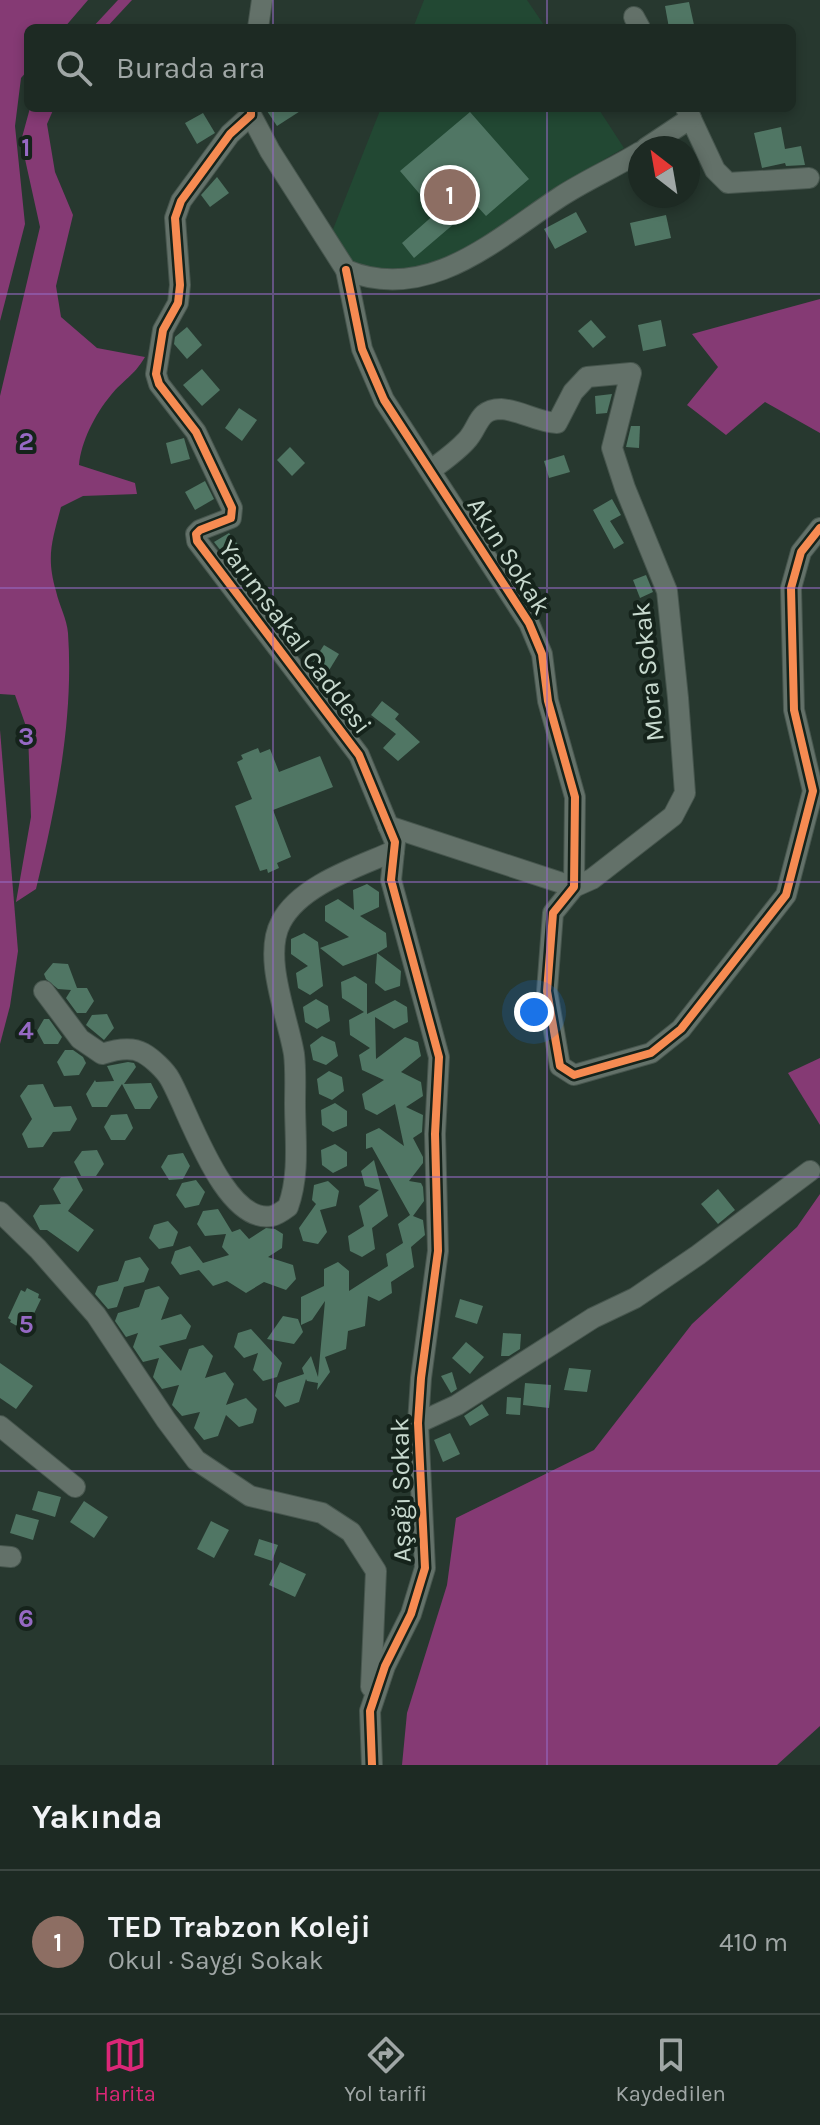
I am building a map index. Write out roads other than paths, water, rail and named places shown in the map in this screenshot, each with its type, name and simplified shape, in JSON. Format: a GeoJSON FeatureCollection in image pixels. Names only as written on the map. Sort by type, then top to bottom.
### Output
{"type":"FeatureCollection","features":[{"type":"Feature","properties":{"kind":"street"},"geometry":{"type":"LineString","coordinates":[[259,24],[262,0]]}},
{"type":"Feature","properties":{"kind":"street","name":"Yarımsakal Caddesi"},"geometry":{"type":"LineString","coordinates":[[250,112],[181,201],[175,218],[180,273],[178,303],[163,330],[156,374],[159,384],[196,432],[232,508],[231,518],[200,530],[196,534],[197,541],[359,755],[395,842],[391,880],[439,1057],[436,1109]]}},
{"type":"Feature","properties":{"kind":"street"},"geometry":{"type":"LineString","coordinates":[[251,112],[270,151],[346,270],[365,278],[385,281],[412,278],[449,268],[510,234],[581,183],[628,158]]}},
{"type":"Feature","properties":{"kind":"street"},"geometry":{"type":"LineString","coordinates":[[660,136],[688,113],[715,170],[728,183],[809,178]]}},
{"type":"Feature","properties":{"kind":"street","name":"Akın Sokak"},"geometry":{"type":"LineString","coordinates":[[346,270],[362,349],[384,400],[529,623],[542,654],[548,701],[575,797],[574,887]]}},
{"type":"Feature","properties":{"kind":"street","name":"Mora Sokak"},"geometry":{"type":"LineString","coordinates":[[431,470],[469,438],[479,417],[489,410],[504,409],[542,422],[557,423],[573,392],[587,377],[631,373],[612,448],[667,591],[685,793],[673,816],[592,879],[574,887]]}},
{"type":"Feature","properties":{"kind":"street"},"geometry":{"type":"LineString","coordinates":[[388,826],[574,887],[553,913],[547,991],[560,1066],[574,1075],[651,1053],[681,1029],[786,895],[813,791],[794,710],[791,588],[801,552],[820,528]]}},
{"type":"Feature","properties":{"kind":"street"},"geometry":{"type":"LineString","coordinates":[[44,991],[80,1039],[102,1054],[118,1049],[142,1051],[168,1075],[227,1191],[245,1211],[271,1216],[288,1207],[296,1176],[294,1055],[284,1018],[274,940],[281,920],[322,882],[394,851]]}},
{"type":"Feature","properties":{"kind":"street","name":"Aşağı Sokak"},"geometry":{"type":"LineString","coordinates":[[372,1765],[370,1711],[385,1666],[411,1614],[425,1568],[418,1423],[438,1251],[436,1109]]}},
{"type":"Feature","properties":{"kind":"street","name":"Aşağı Sokak"},"geometry":{"type":"LineString","coordinates":[[418,1423],[457,1405],[593,1318],[635,1298],[810,1171]]}},
{"type":"Feature","properties":{"kind":"street"},"geometry":{"type":"LineString","coordinates":[[0,1212],[38,1249],[96,1315],[196,1460],[250,1496],[322,1513],[351,1532],[376,1571],[370,1711]]}},
{"type":"Feature","properties":{"kind":"street"},"geometry":{"type":"LineString","coordinates":[[0,1426],[75,1487]]}},
{"type":"Feature","properties":{"kind":"place","name":"TED Trabzon Koleji"},"geometry":{"type":"Point","coordinates":[450,195]}}]}
